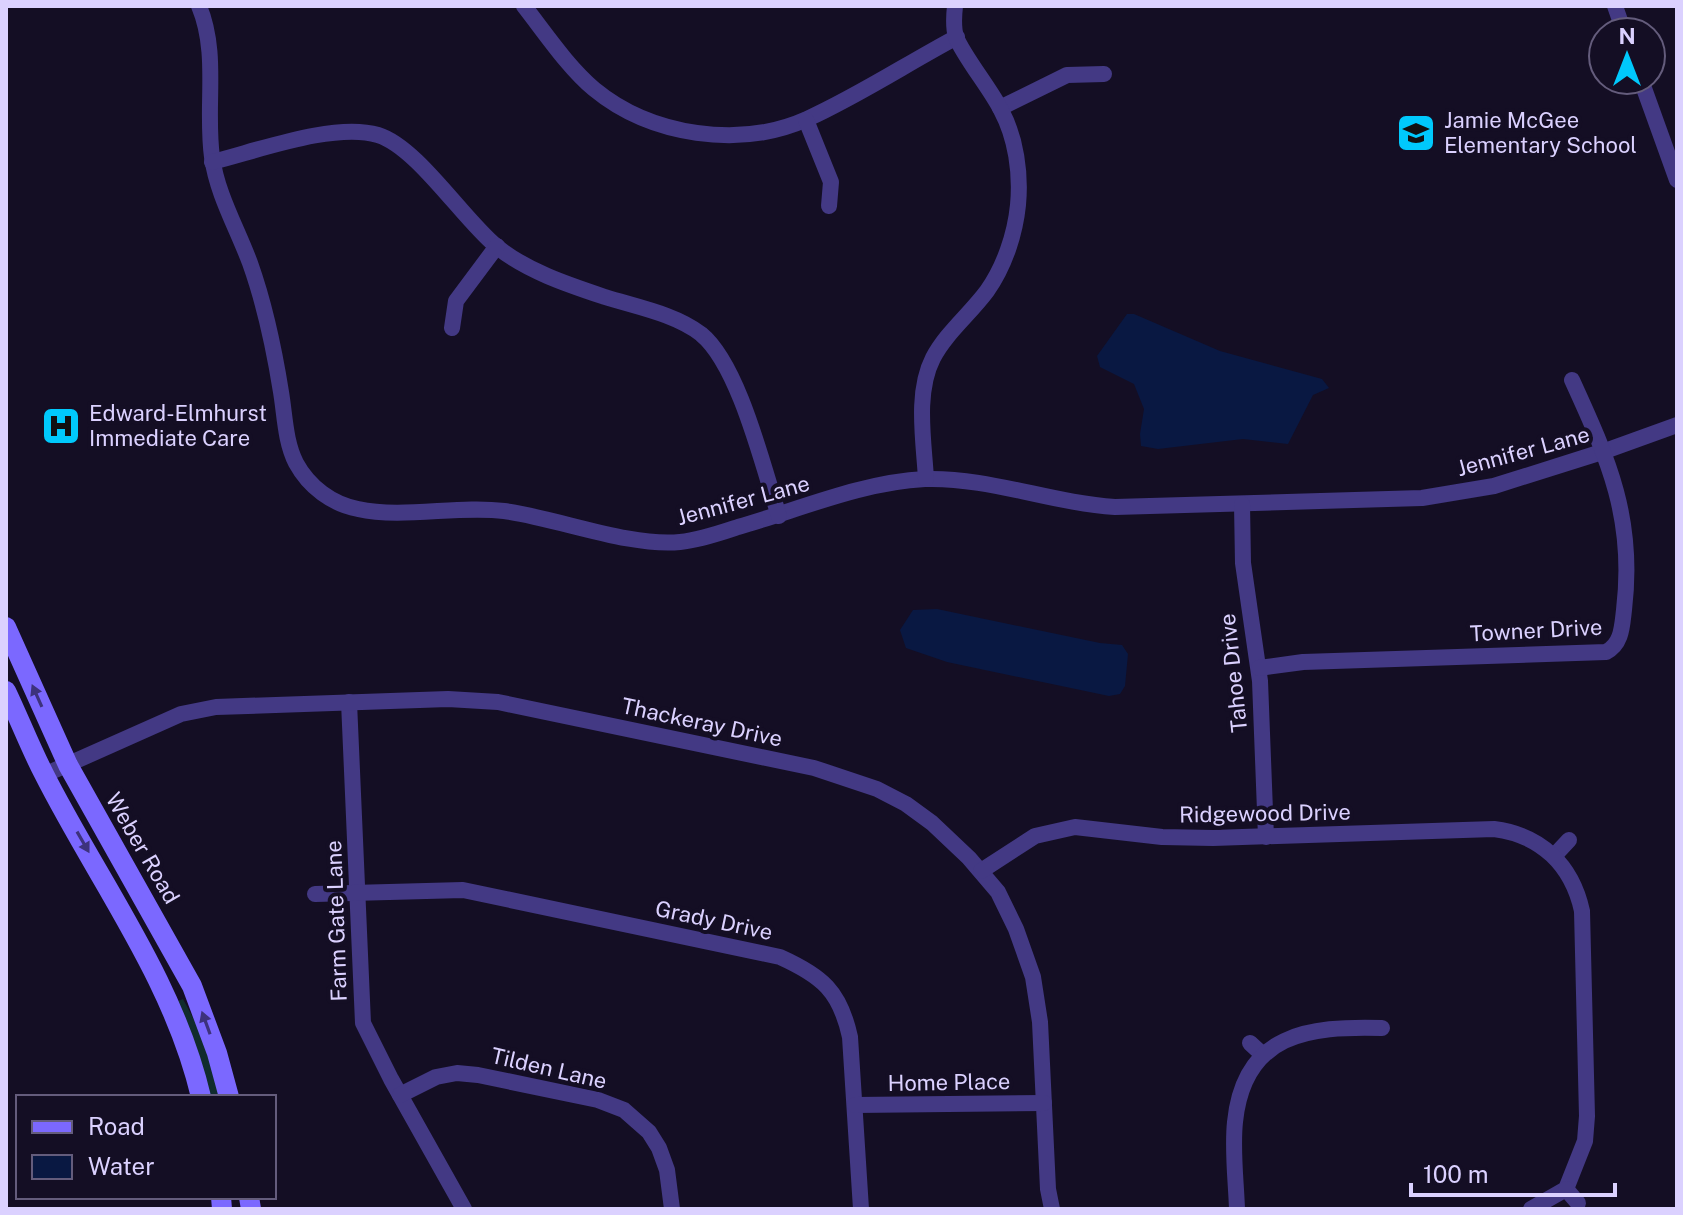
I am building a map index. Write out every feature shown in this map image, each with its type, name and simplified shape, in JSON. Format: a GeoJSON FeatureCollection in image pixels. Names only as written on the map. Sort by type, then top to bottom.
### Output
{"type":"FeatureCollection","features":[{"type":"Feature","properties":{"kind":"main road","name":"Weber Road"},"geometry":{"type":"LineString","coordinates":[[6,627],[68,765],[192,986],[217,1053],[228,1095]]}},
{"type":"Feature","properties":{"kind":"main road"},"geometry":{"type":"LineString","coordinates":[[6,691],[44,775],[126,917],[175,1016],[200,1095]]}},
{"type":"Feature","properties":{"kind":"street","name":"Jennifer Lane"},"geometry":{"type":"LineString","coordinates":[[199,6],[206,25],[210,57],[209,134],[212,162],[250,264],[272,337],[289,446],[297,465],[311,483],[326,496],[360,510],[504,511],[660,542],[680,542],[855,492],[926,479],[962,480],[1092,506],[1422,498],[1494,486],[1677,425]]}},
{"type":"Feature","properties":{"kind":"street"},"geometry":{"type":"LineString","coordinates":[[524,6],[577,73],[615,105],[659,125],[696,133],[730,135],[763,132],[806,120],[957,37]]}},
{"type":"Feature","properties":{"kind":"street"},"geometry":{"type":"LineString","coordinates":[[926,479],[923,418],[928,371],[943,343],[987,290],[999,270],[1014,227],[1018,181],[1011,130],[957,37],[955,6]]}},
{"type":"Feature","properties":{"kind":"street"},"geometry":{"type":"LineString","coordinates":[[1000,108],[1067,75],[1104,74]]}},
{"type":"Feature","properties":{"kind":"street"},"geometry":{"type":"LineString","coordinates":[[1648,96],[1672,148],[1677,180]]}},
{"type":"Feature","properties":{"kind":"street"},"geometry":{"type":"LineString","coordinates":[[806,120],[831,182],[829,206]]}},
{"type":"Feature","properties":{"kind":"street"},"geometry":{"type":"LineString","coordinates":[[212,162],[335,132],[379,135],[400,146],[497,246],[557,280],[662,315],[701,335],[714,348],[733,377],[779,516]]}},
{"type":"Feature","properties":{"kind":"street"},"geometry":{"type":"LineString","coordinates":[[452,328],[456,301],[497,246]]}},
{"type":"Feature","properties":{"kind":"street"},"geometry":{"type":"LineString","coordinates":[[1572,380],[1605,451]]}},
{"type":"Feature","properties":{"kind":"street","name":"Towner Drive"},"geometry":{"type":"LineString","coordinates":[[1259,668],[1303,662],[1611,650],[1620,638],[1623,625],[1628,559],[1625,524],[1605,451]]}},
{"type":"Feature","properties":{"kind":"street","name":"Tahoe Drive"},"geometry":{"type":"LineString","coordinates":[[1242,504],[1243,563],[1259,668],[1266,837]]}},
{"type":"Feature","properties":{"kind":"street","name":"Thackeray Drive"},"geometry":{"type":"LineString","coordinates":[[44,775],[181,714],[216,707],[448,699],[498,702],[814,768],[852,779],[906,804],[944,833],[998,892],[1016,929],[1033,977],[1040,1022],[1048,1189],[1052,1209]]}},
{"type":"Feature","properties":{"kind":"street","name":"Farm Gate Lane"},"geometry":{"type":"LineString","coordinates":[[349,702],[363,1023],[464,1209]]}},
{"type":"Feature","properties":{"kind":"street","name":"Ridgewood Drive"},"geometry":{"type":"LineString","coordinates":[[981,871],[1035,836],[1067,828],[1096,828],[1162,837],[1266,837],[1494,829],[1525,836],[1555,855],[1568,871],[1576,886],[1583,923],[1587,1128],[1582,1153],[1566,1189]]}},
{"type":"Feature","properties":{"kind":"street"},"geometry":{"type":"LineString","coordinates":[[1555,855],[1569,840]]}},
{"type":"Feature","properties":{"kind":"street","name":"Grady Drive"},"geometry":{"type":"LineString","coordinates":[[315,894],[463,890],[780,957],[811,971],[833,993],[845,1013],[850,1037],[861,1209]]}},
{"type":"Feature","properties":{"kind":"street"},"geometry":{"type":"LineString","coordinates":[[1237,1209],[1235,1123],[1239,1097],[1263,1055],[1284,1040],[1308,1030],[1382,1028]]}},
{"type":"Feature","properties":{"kind":"street"},"geometry":{"type":"LineString","coordinates":[[1250,1043],[1263,1055]]}},
{"type":"Feature","properties":{"kind":"street","name":"Tilden Lane"},"geometry":{"type":"LineString","coordinates":[[400,1095],[436,1077],[457,1073],[598,1100],[624,1110],[649,1132],[659,1148],[667,1170],[672,1209]]}},
{"type":"Feature","properties":{"kind":"street","name":"Home Place"},"geometry":{"type":"LineString","coordinates":[[855,1105],[1044,1103]]}},
{"type":"Feature","properties":{"kind":"street"},"geometry":{"type":"LineString","coordinates":[[1531,1209],[1566,1189],[1578,1203]]}},
{"type":"Feature","properties":{"kind":"green space"},"geometry":{"type":"Polygon","coordinates":[[[183,999],[202,1035],[220,1095],[209,1095],[178,1001],[183,999]]]}},
{"type":"Feature","properties":{"kind":"water"},"geometry":{"type":"Polygon","coordinates":[[[1127,314],[1134,314],[1220,351],[1322,379],[1329,388],[1313,395],[1288,444],[1243,439],[1158,449],[1141,446],[1144,409],[1134,384],[1100,367],[1097,356],[1127,314]]]}},
{"type":"Feature","properties":{"kind":"water"},"geometry":{"type":"Polygon","coordinates":[[[937,609],[1122,645],[1128,654],[1125,686],[1120,694],[1109,696],[947,662],[906,648],[900,630],[913,610],[937,609]]]}},
{"type":"Feature","properties":{"kind":"place","name":"Jamie McGee Elementary School"},"geometry":{"type":"Point","coordinates":[1416,133]}},
{"type":"Feature","properties":{"kind":"place","name":"Edward-Elmhurst Immediate Care"},"geometry":{"type":"Point","coordinates":[61,426]}}]}
